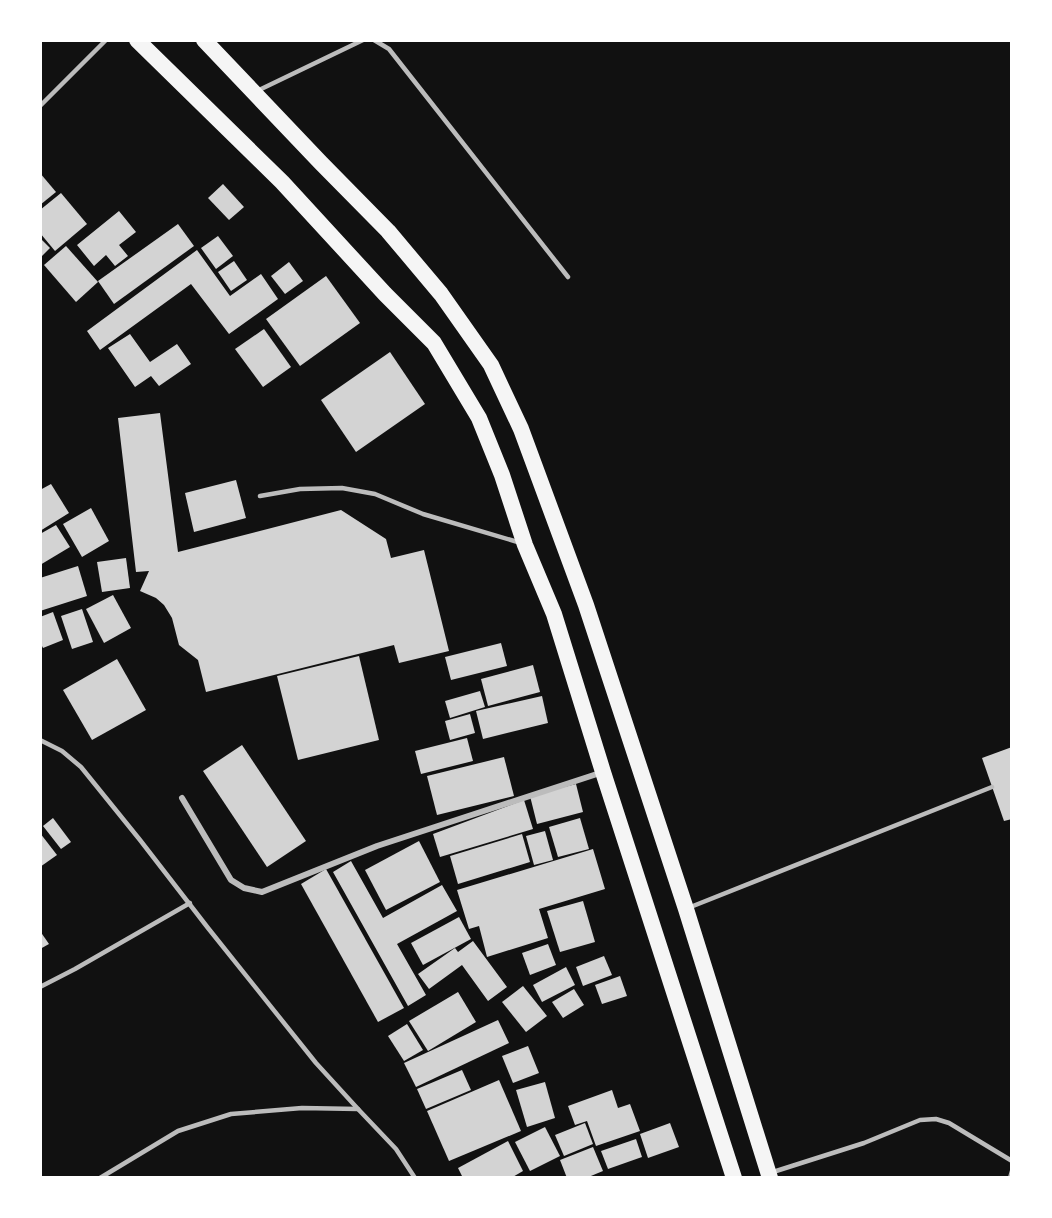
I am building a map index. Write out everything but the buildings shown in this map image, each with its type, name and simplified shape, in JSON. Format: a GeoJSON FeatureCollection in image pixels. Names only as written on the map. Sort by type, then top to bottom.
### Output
{"type":"FeatureCollection","features":[{"type":"Feature","properties":{"kind":"highway"},"geometry":{"type":"LineString","coordinates":[[137,40],[282,182],[385,294],[434,343],[479,418],[502,475],[525,545],[554,614],[734,1178]]}},
{"type":"Feature","properties":{"kind":"highway"},"geometry":{"type":"LineString","coordinates":[[204,40],[388,231],[441,294],[491,365],[521,429],[586,605],[686,909],[769,1175]]}},
{"type":"Feature","properties":{"kind":"street"},"geometry":{"type":"LineString","coordinates":[[182,798],[231,880],[244,888],[262,892],[377,846],[603,772]]}},
{"type":"Feature","properties":{"kind":"lane"},"geometry":{"type":"LineString","coordinates":[[40,106],[106,40]]}},
{"type":"Feature","properties":{"kind":"lane"},"geometry":{"type":"LineString","coordinates":[[254,92],[363,40]]}},
{"type":"Feature","properties":{"kind":"lane"},"geometry":{"type":"LineString","coordinates":[[374,40],[389,49],[568,277]]}},
{"type":"Feature","properties":{"kind":"lane"},"geometry":{"type":"LineString","coordinates":[[260,496],[311,489],[342,488],[375,494],[423,514],[525,545]]}},
{"type":"Feature","properties":{"kind":"lane"},"geometry":{"type":"LineString","coordinates":[[40,740],[62,751],[81,767],[316,1063],[396,1149],[415,1178]]}},
{"type":"Feature","properties":{"kind":"lane"},"geometry":{"type":"LineString","coordinates":[[686,909],[992,787]]}},
{"type":"Feature","properties":{"kind":"lane"},"geometry":{"type":"LineString","coordinates":[[40,987],[190,903]]}},
{"type":"Feature","properties":{"kind":"lane"},"geometry":{"type":"LineString","coordinates":[[100,1178],[178,1131],[231,1114],[302,1108],[358,1109]]}},
{"type":"Feature","properties":{"kind":"lane"},"geometry":{"type":"LineString","coordinates":[[769,1175],[864,1143],[920,1120],[936,1119],[949,1123],[1011,1161]]}},
{"type":"Feature","properties":{"kind":"lane"},"geometry":{"type":"LineString","coordinates":[[1010,1178],[1011,1171]]}}]}
